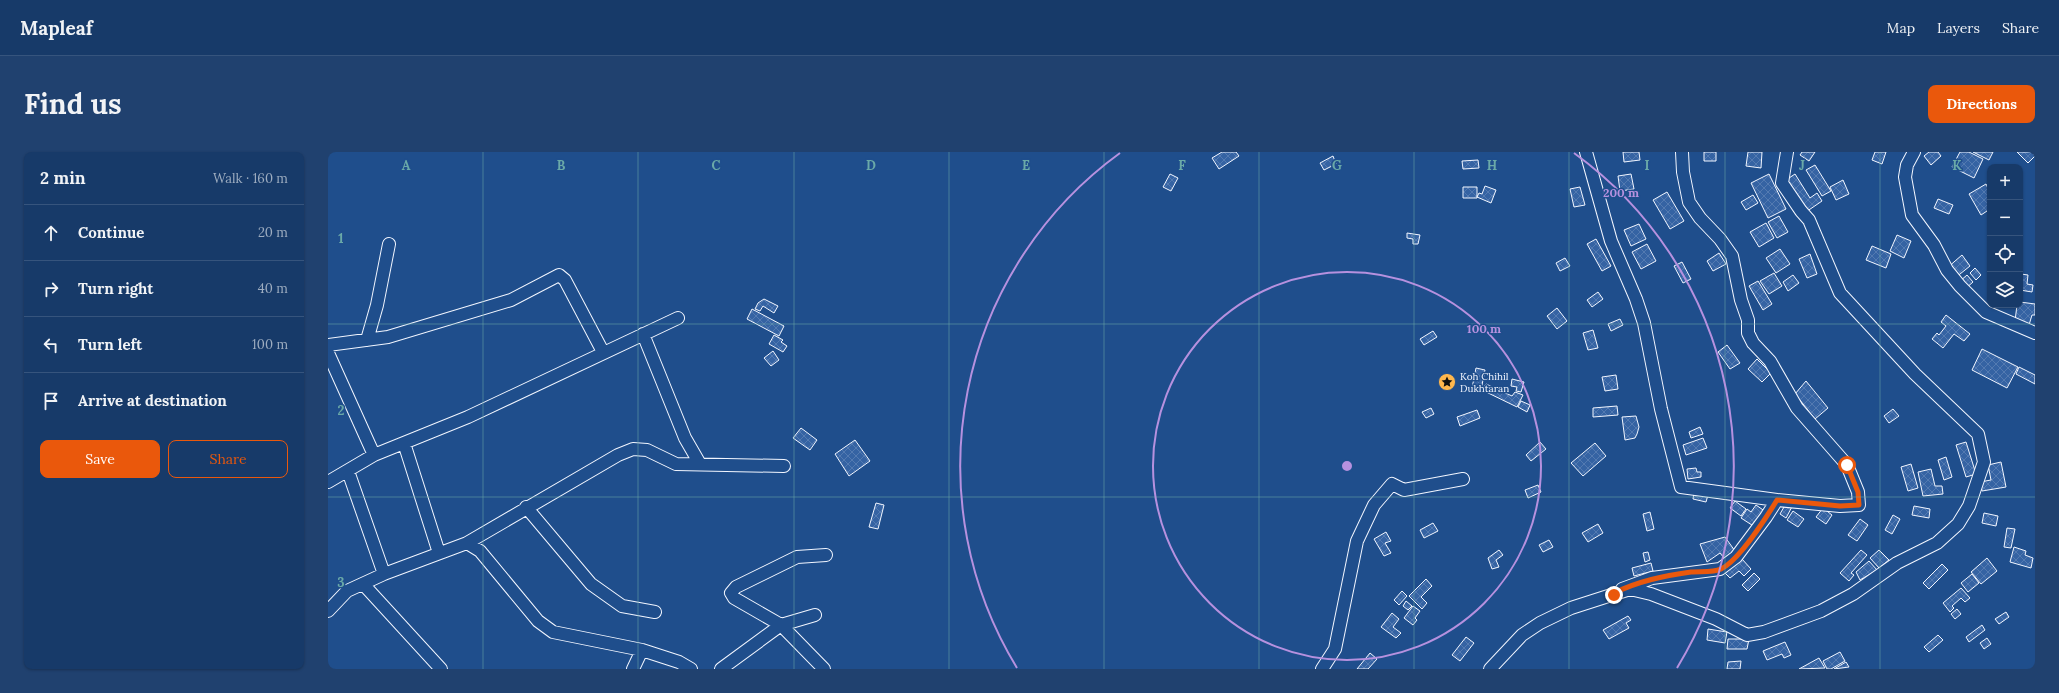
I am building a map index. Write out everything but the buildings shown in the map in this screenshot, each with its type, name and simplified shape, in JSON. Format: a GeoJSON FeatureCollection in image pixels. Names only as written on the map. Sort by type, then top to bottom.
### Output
{"type":"FeatureCollection","features":[{"type":"Feature","properties":{"kind":"street"},"geometry":{"type":"LineString","coordinates":[[1586,152],[1611,241],[1636,299],[1644,323],[1661,409],[1681,487],[1777,500],[1840,506],[1859,505],[1858,492],[1847,465],[1797,408],[1770,361],[1753,343],[1748,333],[1748,320],[1741,300],[1732,256],[1720,238],[1700,218],[1689,202],[1683,172],[1682,152]]}},
{"type":"Feature","properties":{"kind":"street"},"geometry":{"type":"LineString","coordinates":[[1614,593],[1614,595],[1630,589],[1651,594],[1716,619],[1747,635],[1764,632],[1820,611],[1853,594],[1897,562],[1937,543],[1958,524],[1969,506],[1984,462],[1978,434],[1915,374],[1840,293],[1810,220],[1801,212],[1782,184],[1787,152]]}},
{"type":"Feature","properties":{"kind":"street"},"geometry":{"type":"LineString","coordinates":[[1914,152],[1907,165],[1905,177],[1912,215],[1934,245],[1947,270],[1960,286],[1986,312],[2035,333]]}},
{"type":"Feature","properties":{"kind":"street"},"geometry":{"type":"LineString","coordinates":[[367,340],[377,305],[389,244]]}},
{"type":"Feature","properties":{"kind":"street"},"geometry":{"type":"LineString","coordinates":[[328,345],[388,338],[511,300],[559,275],[565,280],[603,352]]}},
{"type":"Feature","properties":{"kind":"street"},"geometry":{"type":"LineString","coordinates":[[328,482],[348,472],[374,455],[468,417],[603,352],[678,318]]}},
{"type":"Feature","properties":{"kind":"street"},"geometry":{"type":"LineString","coordinates":[[643,334],[685,438],[700,464]]}},
{"type":"Feature","properties":{"kind":"street"},"geometry":{"type":"LineString","coordinates":[[328,353],[374,455]]}},
{"type":"Feature","properties":{"kind":"street"},"geometry":{"type":"LineString","coordinates":[[404,443],[439,553]]}},
{"type":"Feature","properties":{"kind":"street"},"geometry":{"type":"LineString","coordinates":[[328,611],[348,591],[364,585],[384,574],[467,543],[526,507],[618,455],[633,449],[647,450],[676,464],[784,466]]}},
{"type":"Feature","properties":{"kind":"street"},"geometry":{"type":"LineString","coordinates":[[348,472],[384,574]]}},
{"type":"Feature","properties":{"kind":"street"},"geometry":{"type":"LineString","coordinates":[[1322,669],[1335,648],[1357,541],[1374,505],[1392,484],[1404,490],[1463,479]]}},
{"type":"Feature","properties":{"kind":"street"},"geometry":{"type":"LineString","coordinates":[[1490,669],[1522,635],[1540,623],[1571,608],[1652,578],[1720,569],[1736,557],[1777,500]]}},
{"type":"Feature","properties":{"kind":"street"},"geometry":{"type":"LineString","coordinates":[[526,507],[591,584],[622,606],[655,612]]}},
{"type":"Feature","properties":{"kind":"street"},"geometry":{"type":"LineString","coordinates":[[467,543],[480,551],[538,621],[553,632],[642,650],[679,662],[691,669]]}},
{"type":"Feature","properties":{"kind":"street"},"geometry":{"type":"LineString","coordinates":[[824,669],[781,625],[734,598],[731,593],[736,587],[797,557],[826,555]]}},
{"type":"Feature","properties":{"kind":"street"},"geometry":{"type":"LineString","coordinates":[[364,585],[441,669]]}},
{"type":"Feature","properties":{"kind":"street"},"geometry":{"type":"LineString","coordinates":[[721,669],[781,625],[815,615]]}},
{"type":"Feature","properties":{"kind":"street"},"geometry":{"type":"LineString","coordinates":[[633,669],[642,650]]}},
{"type":"Feature","properties":{"kind":"place","name":"Koh Chihil Dukhtaran"},"geometry":{"type":"Point","coordinates":[1447,382]}},
{"type":"Feature","properties":{"kind":"route"},"geometry":{"type":"LineString","coordinates":[[1614,595],[1614,593],[1633,584],[1652,578],[1720,569],[1736,557],[1777,500],[1840,506],[1859,505],[1858,492],[1847,465]]}}]}
